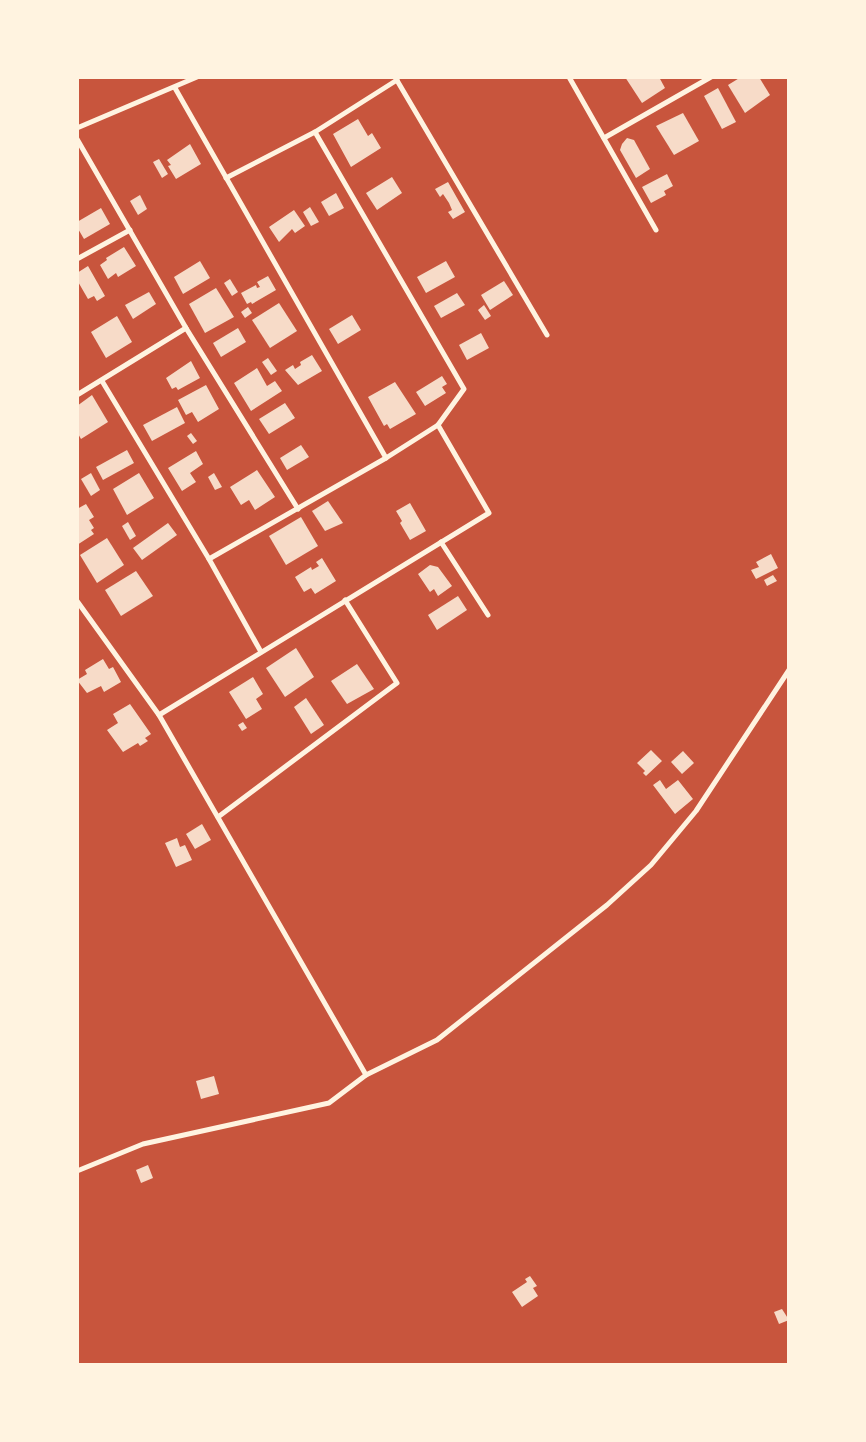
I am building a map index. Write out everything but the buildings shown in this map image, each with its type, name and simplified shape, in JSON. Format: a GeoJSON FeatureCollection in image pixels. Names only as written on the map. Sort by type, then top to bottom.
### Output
{"type":"FeatureCollection","features":[{"type":"Feature","properties":{"kind":"street"},"geometry":{"type":"LineString","coordinates":[[77,128],[197,77]]}},
{"type":"Feature","properties":{"kind":"street"},"geometry":{"type":"LineString","coordinates":[[569,77],[656,230]]}},
{"type":"Feature","properties":{"kind":"street"},"geometry":{"type":"LineString","coordinates":[[604,138],[711,77]]}},
{"type":"Feature","properties":{"kind":"street"},"geometry":{"type":"LineString","coordinates":[[226,178],[315,132],[396,79],[547,335]]}},
{"type":"Feature","properties":{"kind":"street"},"geometry":{"type":"LineString","coordinates":[[175,88],[386,457]]}},
{"type":"Feature","properties":{"kind":"street"},"geometry":{"type":"LineString","coordinates":[[209,559],[438,425],[464,389],[315,132]]}},
{"type":"Feature","properties":{"kind":"street"},"geometry":{"type":"LineString","coordinates":[[77,139],[186,328],[298,509]]}},
{"type":"Feature","properties":{"kind":"street"},"geometry":{"type":"LineString","coordinates":[[77,259],[130,230]]}},
{"type":"Feature","properties":{"kind":"street"},"geometry":{"type":"LineString","coordinates":[[77,395],[186,328]]}},
{"type":"Feature","properties":{"kind":"street"},"geometry":{"type":"LineString","coordinates":[[102,381],[209,559],[261,652]]}},
{"type":"Feature","properties":{"kind":"street"},"geometry":{"type":"LineString","coordinates":[[159,715],[489,513],[438,425]]}},
{"type":"Feature","properties":{"kind":"street"},"geometry":{"type":"LineString","coordinates":[[441,542],[488,615]]}},
{"type":"Feature","properties":{"kind":"street"},"geometry":{"type":"LineString","coordinates":[[218,817],[397,683],[345,600]]}},
{"type":"Feature","properties":{"kind":"street"},"geometry":{"type":"LineString","coordinates":[[77,601],[159,715],[366,1075]]}},
{"type":"Feature","properties":{"kind":"street"},"geometry":{"type":"LineString","coordinates":[[77,1171],[143,1144],[329,1103],[366,1075],[437,1040],[607,905],[651,865],[696,811],[789,670]]}}]}
